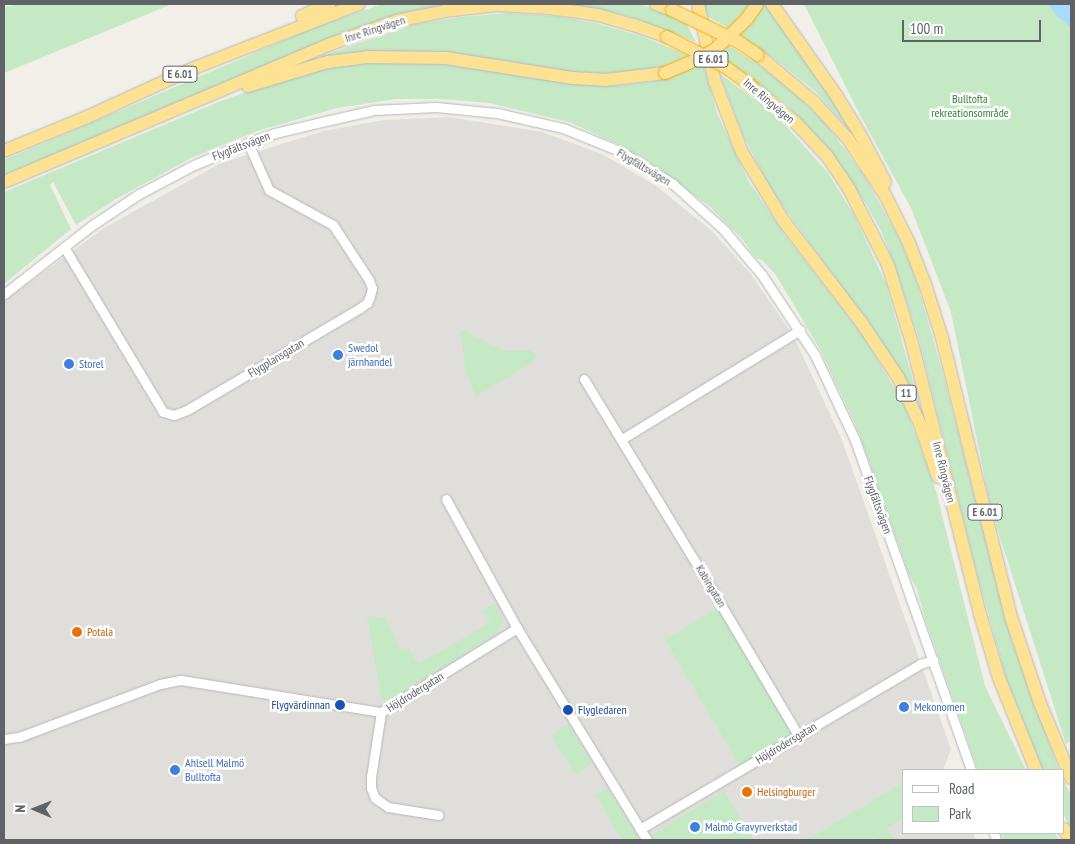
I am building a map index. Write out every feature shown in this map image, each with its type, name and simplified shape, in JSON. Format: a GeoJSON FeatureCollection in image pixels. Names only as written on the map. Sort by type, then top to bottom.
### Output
{"type":"FeatureCollection","features":[{"type":"Feature","properties":{"kind":"highway"},"geometry":{"type":"LineString","coordinates":[[194,68],[329,4]]}},
{"type":"Feature","properties":{"kind":"highway","name":"E 6.01"},"geometry":{"type":"LineString","coordinates":[[4,151],[87,117],[194,68],[359,4]]}},
{"type":"Feature","properties":{"kind":"highway","name":"E 6.01"},"geometry":{"type":"LineString","coordinates":[[656,4],[737,41],[758,55],[814,102],[848,139],[885,195],[909,243],[925,284],[942,338],[1011,616],[1040,703],[1071,778]]}},
{"type":"Feature","properties":{"kind":"highway","name":"11"},"geometry":{"type":"LineString","coordinates":[[698,4],[715,82],[742,152],[783,220],[861,322],[898,377],[920,424],[963,550]]}},
{"type":"Feature","properties":{"kind":"highway"},"geometry":{"type":"LineString","coordinates":[[170,112],[298,70],[328,62],[366,57],[446,58],[572,78],[605,80],[665,73],[698,60],[714,50],[746,20],[757,4]]}},
{"type":"Feature","properties":{"kind":"highway"},"geometry":{"type":"LineString","coordinates":[[772,4],[836,95],[861,136],[895,202],[909,243]]}},
{"type":"Feature","properties":{"kind":"highway","name":"Inre Ringvägen"},"geometry":{"type":"LineString","coordinates":[[4,182],[328,45],[396,21],[445,11],[497,5],[549,8],[598,15],[634,24],[667,37],[724,66],[752,86],[796,123],[827,156],[849,189],[888,265],[912,343],[963,550],[999,678],[1036,769]]}},
{"type":"Feature","properties":{"kind":"street","name":"Flygfältsvägen"},"geometry":{"type":"LineString","coordinates":[[4,294],[64,247],[139,194],[194,165],[275,133],[374,110],[436,107],[498,113],[562,128],[622,152],[673,184],[724,230],[762,275],[800,330],[830,383],[854,440],[971,769]]}},
{"type":"Feature","properties":{"kind":"street","name":"Flygplansgatan"},"geometry":{"type":"LineString","coordinates":[[64,247],[163,412],[174,415],[188,410],[360,308],[367,303],[372,288],[369,280],[334,225],[269,190],[248,143]]}},
{"type":"Feature","properties":{"kind":"street"},"geometry":{"type":"LineString","coordinates":[[622,439],[800,330]]}},
{"type":"Feature","properties":{"kind":"street","name":"Kabingatan"},"geometry":{"type":"LineString","coordinates":[[584,379],[622,439],[798,735]]}},
{"type":"Feature","properties":{"kind":"street"},"geometry":{"type":"LineString","coordinates":[[446,500],[518,628],[647,840]]}},
{"type":"Feature","properties":{"kind":"street","name":"Höjdrodergatan"},"geometry":{"type":"LineString","coordinates":[[4,739],[19,737],[160,684],[181,680],[381,712],[518,628]]}},
{"type":"Feature","properties":{"kind":"street","name":"Höjdrodersgatan"},"geometry":{"type":"LineString","coordinates":[[640,829],[920,664],[933,660]]}},
{"type":"Feature","properties":{"kind":"street"},"geometry":{"type":"LineString","coordinates":[[381,712],[370,777],[371,788],[375,798],[388,807],[438,814]]}},
{"type":"Feature","properties":{"kind":"shaded area"},"geometry":{"type":"Polygon","coordinates":[[[449,117],[542,132],[602,154],[655,185],[712,231],[750,273],[793,335],[842,440],[951,749],[943,769],[902,769],[902,834],[973,834],[976,840],[4,840],[4,301],[104,228],[221,163],[323,131],[384,120],[449,117]]]}},
{"type":"Feature","properties":{"kind":"green space"},"geometry":{"type":"Polygon","coordinates":[[[21,4],[172,4],[4,73],[4,7],[21,4]]]}},
{"type":"Feature","properties":{"kind":"green space"},"geometry":{"type":"Polygon","coordinates":[[[382,4],[450,4],[393,16],[335,36],[4,175],[4,160],[311,29],[382,4]]]}},
{"type":"Feature","properties":{"kind":"green space"},"geometry":{"type":"Polygon","coordinates":[[[572,4],[638,4],[655,9],[686,23],[696,42],[628,16],[572,4]]]}},
{"type":"Feature","properties":{"kind":"green space"},"geometry":{"type":"Polygon","coordinates":[[[704,4],[751,4],[729,28],[707,16],[704,4]]]}},
{"type":"Feature","properties":{"kind":"green space"},"geometry":{"type":"Polygon","coordinates":[[[764,4],[826,89],[852,133],[815,91],[775,59],[739,35],[764,4]]]}},
{"type":"Feature","properties":{"kind":"green space","name":"Bulltofta rekreationsområde"},"geometry":{"type":"Polygon","coordinates":[[[804,4],[1071,4],[1071,740],[1066,744],[991,509],[951,312],[911,208],[859,113],[804,4]]]}},
{"type":"Feature","properties":{"kind":"green space"},"geometry":{"type":"Polygon","coordinates":[[[509,13],[555,16],[595,23],[641,36],[689,56],[661,68],[627,74],[582,74],[423,51],[373,52],[322,59],[321,56],[416,24],[462,17],[509,13]]]}},
{"type":"Feature","properties":{"kind":"green space"},"geometry":{"type":"Polygon","coordinates":[[[728,45],[760,66],[791,90],[825,123],[865,177],[902,244],[917,283],[943,374],[1012,643],[1059,769],[1042,769],[1006,677],[975,566],[918,335],[894,263],[881,231],[866,204],[833,155],[788,106],[725,59],[719,52],[728,45]]]}},
{"type":"Feature","properties":{"kind":"green space"},"geometry":{"type":"Polygon","coordinates":[[[427,60],[586,84],[615,86],[652,82],[703,64],[717,113],[748,180],[784,234],[864,337],[905,406],[936,491],[985,686],[1026,769],[978,769],[925,618],[917,589],[909,574],[859,433],[821,351],[776,275],[762,260],[756,258],[742,239],[710,207],[661,170],[618,144],[569,122],[489,103],[440,99],[396,99],[337,108],[257,131],[191,158],[116,199],[76,225],[53,182],[50,185],[71,229],[4,284],[4,192],[221,101],[268,84],[346,64],[427,60]]]}},
{"type":"Feature","properties":{"kind":"green space"},"geometry":{"type":"Polygon","coordinates":[[[720,74],[761,104],[789,129],[828,173],[854,215],[886,284],[922,413],[919,413],[871,327],[770,188],[743,135],[720,74]]]}},
{"type":"Feature","properties":{"kind":"green space"},"geometry":{"type":"Polygon","coordinates":[[[460,329],[504,351],[529,350],[537,354],[533,362],[476,396],[466,373],[460,329]]]}},
{"type":"Feature","properties":{"kind":"green space"},"geometry":{"type":"Polygon","coordinates":[[[494,603],[503,619],[503,624],[496,634],[396,696],[382,701],[367,616],[385,618],[401,650],[408,647],[418,664],[490,623],[483,611],[494,603]]]}},
{"type":"Feature","properties":{"kind":"green space"},"geometry":{"type":"Polygon","coordinates":[[[719,607],[795,735],[741,767],[665,640],[719,607]]]}},
{"type":"Feature","properties":{"kind":"green space"},"geometry":{"type":"Polygon","coordinates":[[[568,724],[592,764],[575,774],[551,735],[568,724]]]}},
{"type":"Feature","properties":{"kind":"green space"},"geometry":{"type":"Polygon","coordinates":[[[902,783],[902,818],[887,828],[894,840],[878,840],[875,836],[868,840],[807,840],[902,783]]]}},
{"type":"Feature","properties":{"kind":"green space"},"geometry":{"type":"Polygon","coordinates":[[[1065,783],[1071,796],[1071,830],[1065,817],[1065,783]]]}},
{"type":"Feature","properties":{"kind":"green space"},"geometry":{"type":"Polygon","coordinates":[[[607,788],[639,840],[622,840],[595,795],[607,788]]]}},
{"type":"Feature","properties":{"kind":"green space"},"geometry":{"type":"Polygon","coordinates":[[[724,791],[753,840],[655,840],[651,835],[724,791]]]}},
{"type":"Feature","properties":{"kind":"green space"},"geometry":{"type":"Polygon","coordinates":[[[1001,834],[1056,834],[1059,840],[1004,840],[1001,834]]]}},
{"type":"Feature","properties":{"kind":"water"},"geometry":{"type":"Polygon","coordinates":[[[1048,4],[1071,4],[1071,27],[1058,17],[1048,4]]]}},
{"type":"Feature","properties":{"kind":"place","name":"Swedol järnhandel"},"geometry":{"type":"Point","coordinates":[338,355]}},
{"type":"Feature","properties":{"kind":"place","name":"Storel"},"geometry":{"type":"Point","coordinates":[69,364]}},
{"type":"Feature","properties":{"kind":"place","name":"Potala"},"geometry":{"type":"Point","coordinates":[77,632]}},
{"type":"Feature","properties":{"kind":"place","name":"Flygvärdinnan"},"geometry":{"type":"Point","coordinates":[340,705]}},
{"type":"Feature","properties":{"kind":"place","name":"Mekonomen"},"geometry":{"type":"Point","coordinates":[904,707]}},
{"type":"Feature","properties":{"kind":"place","name":"Flygledaren"},"geometry":{"type":"Point","coordinates":[568,710]}},
{"type":"Feature","properties":{"kind":"place","name":"Ahlsell Malmö Bulltofta"},"geometry":{"type":"Point","coordinates":[175,770]}},
{"type":"Feature","properties":{"kind":"place","name":"Helsingburger"},"geometry":{"type":"Point","coordinates":[747,792]}},
{"type":"Feature","properties":{"kind":"place","name":"Malmö Gravyrverkstad"},"geometry":{"type":"Point","coordinates":[695,827]}}]}
